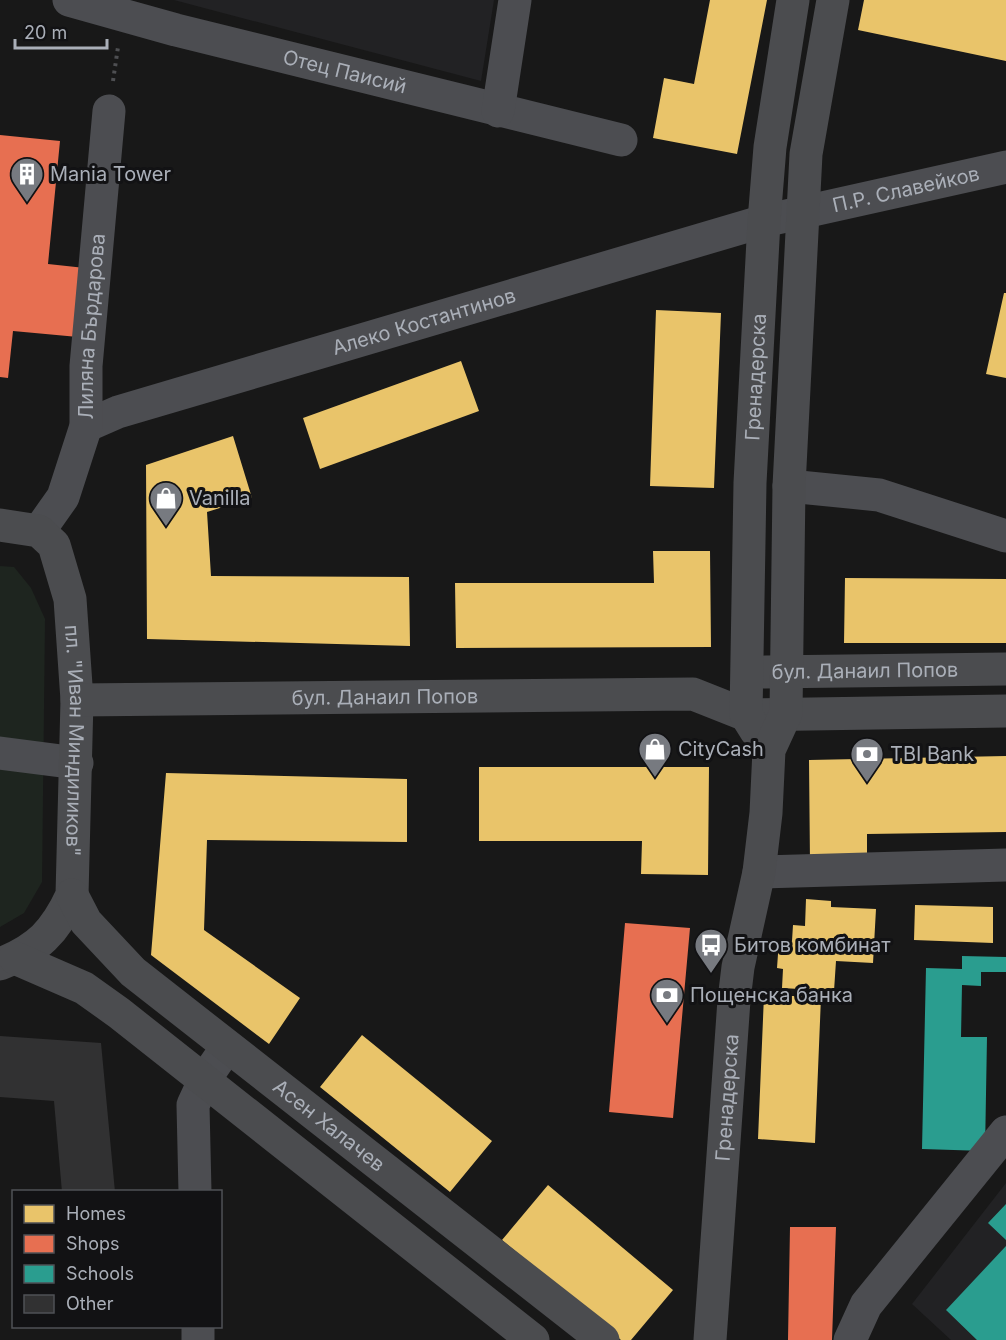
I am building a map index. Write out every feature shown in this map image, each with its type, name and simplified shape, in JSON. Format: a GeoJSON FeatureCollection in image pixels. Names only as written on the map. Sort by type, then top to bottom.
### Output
{"type":"FeatureCollection","features":[{"type":"Feature","properties":{"kind":"street","name":"Отец Паисий"},"geometry":{"type":"LineString","coordinates":[[69,0],[123,16],[621,140]]}},
{"type":"Feature","properties":{"kind":"street"},"geometry":{"type":"LineString","coordinates":[[498,111],[515,0]]}},
{"type":"Feature","properties":{"kind":"street","name":"Гренадерска"},"geometry":{"type":"LineString","coordinates":[[746,715],[750,483],[764,220],[770,147],[793,0]]}},
{"type":"Feature","properties":{"kind":"street","name":"Гренадерска"},"geometry":{"type":"LineString","coordinates":[[710,1340],[738,967],[759,872],[766,813],[769,750],[786,713],[789,486],[805,210],[806,154],[833,0]]}},
{"type":"Feature","properties":{"kind":"street","name":"Лиляна Бърдарова"},"geometry":{"type":"LineString","coordinates":[[39,531],[63,497],[86,426],[86,366],[109,111]]}},
{"type":"Feature","properties":{"kind":"street","name":"П.Р. Славейков"},"geometry":{"type":"LineString","coordinates":[[764,220],[1006,167]]}},
{"type":"Feature","properties":{"kind":"street","name":"Алеко Костантинов"},"geometry":{"type":"LineString","coordinates":[[86,426],[129,408],[764,220]]}},
{"type":"Feature","properties":{"kind":"street"},"geometry":{"type":"LineString","coordinates":[[789,486],[879,495],[1006,536]]}},
{"type":"Feature","properties":{"kind":"street"},"geometry":{"type":"LineString","coordinates":[[0,525],[39,531]]}},
{"type":"Feature","properties":{"kind":"street","name":"пл. \"Иван Миндиликов\""},"geometry":{"type":"LineString","coordinates":[[8,961],[37,946],[60,922],[72,895],[77,763],[75,639],[70,599],[54,545],[39,531]]}},
{"type":"Feature","properties":{"kind":"street","name":"бул. Данаил Попов"},"geometry":{"type":"LineString","coordinates":[[77,700],[693,694],[747,672],[1006,669]]}},
{"type":"Feature","properties":{"kind":"street","name":"бул. Данаил Попов"},"geometry":{"type":"LineString","coordinates":[[693,694],[746,715],[1006,711]]}},
{"type":"Feature","properties":{"kind":"street"},"geometry":{"type":"LineString","coordinates":[[746,715],[769,750]]}},
{"type":"Feature","properties":{"kind":"street"},"geometry":{"type":"LineString","coordinates":[[0,753],[77,763]]}},
{"type":"Feature","properties":{"kind":"street"},"geometry":{"type":"LineString","coordinates":[[759,872],[1006,865]]}},
{"type":"Feature","properties":{"kind":"street","name":"Асен Халачев"},"geometry":{"type":"LineString","coordinates":[[72,895],[86,922],[110,951],[133,972],[603,1340]]}},
{"type":"Feature","properties":{"kind":"street","name":"Асен Халачев"},"geometry":{"type":"LineString","coordinates":[[8,961],[84,988],[205,1079],[533,1340]]}},
{"type":"Feature","properties":{"kind":"street"},"geometry":{"type":"LineString","coordinates":[[195,1190],[193,1105],[205,1079],[227,1047]]}},
{"type":"Feature","properties":{"kind":"street"},"geometry":{"type":"LineString","coordinates":[[850,1340],[866,1305],[1006,1132]]}},
{"type":"Feature","properties":{"kind":"path"},"geometry":{"type":"LineString","coordinates":[[109,111],[123,16]]}},
{"type":"Feature","properties":{"kind":"shaded area"},"geometry":{"type":"Polygon","coordinates":[[[174,0],[494,0],[481,81],[174,0]]]}},
{"type":"Feature","properties":{"kind":"shaded area"},"geometry":{"type":"Polygon","coordinates":[[[0,566],[14,567],[31,588],[45,619],[42,882],[24,913],[0,927],[0,566]]]}},
{"type":"Feature","properties":{"kind":"shaded area"},"geometry":{"type":"Polygon","coordinates":[[[1006,1183],[1006,1340],[951,1340],[912,1304],[1006,1183]]]}},
{"type":"Feature","properties":{"kind":"building: Homes"},"geometry":{"type":"Polygon","coordinates":[[[710,0],[767,0],[737,154],[653,138],[664,78],[694,84],[710,0]]]}},
{"type":"Feature","properties":{"kind":"building: Homes"},"geometry":{"type":"Polygon","coordinates":[[[864,0],[1006,0],[1006,61],[858,30],[864,0]]]}},
{"type":"Feature","properties":{"kind":"building: Homes"},"geometry":{"type":"Polygon","coordinates":[[[1004,293],[1006,293],[1006,378],[986,374],[1004,293]]]}},
{"type":"Feature","properties":{"kind":"building: Homes"},"geometry":{"type":"Polygon","coordinates":[[[656,310],[721,313],[714,488],[650,486],[656,310]]]}},
{"type":"Feature","properties":{"kind":"building: Homes"},"geometry":{"type":"Polygon","coordinates":[[[461,361],[479,411],[320,469],[303,418],[461,361]]]}},
{"type":"Feature","properties":{"kind":"building: Homes"},"geometry":{"type":"Polygon","coordinates":[[[233,436],[252,498],[207,512],[211,576],[409,577],[410,646],[147,639],[146,465],[233,436]]]}},
{"type":"Feature","properties":{"kind":"building: Homes"},"geometry":{"type":"Polygon","coordinates":[[[653,551],[710,551],[711,647],[456,648],[455,583],[654,583],[653,551]]]}},
{"type":"Feature","properties":{"kind":"building: Homes"},"geometry":{"type":"Polygon","coordinates":[[[845,578],[1006,579],[1006,643],[844,643],[845,578]]]}},
{"type":"Feature","properties":{"kind":"building: Homes"},"geometry":{"type":"Polygon","coordinates":[[[1006,756],[1006,832],[867,834],[867,862],[810,862],[809,760],[1006,756]]]}},
{"type":"Feature","properties":{"kind":"building: Homes"},"geometry":{"type":"Polygon","coordinates":[[[479,767],[709,767],[708,875],[641,874],[642,841],[479,841],[479,767]]]}},
{"type":"Feature","properties":{"kind":"building: Homes"},"geometry":{"type":"Polygon","coordinates":[[[166,773],[407,779],[407,842],[207,840],[204,930],[300,998],[269,1044],[151,955],[166,773]]]}},
{"type":"Feature","properties":{"kind":"building: Homes"},"geometry":{"type":"Polygon","coordinates":[[[806,899],[831,901],[831,907],[876,909],[873,963],[836,961],[834,991],[782,988],[783,969],[777,968],[779,940],[792,941],[793,925],[805,926],[806,899]]]}},
{"type":"Feature","properties":{"kind":"building: Homes"},"geometry":{"type":"Polygon","coordinates":[[[915,905],[993,907],[993,943],[914,940],[915,905]]]}},
{"type":"Feature","properties":{"kind":"building: Homes"},"geometry":{"type":"Polygon","coordinates":[[[764,995],[821,997],[815,1143],[758,1139],[764,995]]]}},
{"type":"Feature","properties":{"kind":"building: Homes"},"geometry":{"type":"Polygon","coordinates":[[[362,1035],[492,1141],[450,1192],[320,1087],[362,1035]]]}},
{"type":"Feature","properties":{"kind":"building: Homes"},"geometry":{"type":"Polygon","coordinates":[[[548,1185],[673,1290],[631,1340],[621,1340],[502,1240],[548,1185]]]}},
{"type":"Feature","properties":{"kind":"building: Shops","name":"Mania Tower"},"geometry":{"type":"Polygon","coordinates":[[[0,135],[60,141],[48,264],[85,268],[78,337],[13,331],[8,378],[0,377],[0,135]]]}},
{"type":"Feature","properties":{"kind":"building: Shops"},"geometry":{"type":"Polygon","coordinates":[[[625,923],[690,928],[673,1118],[609,1112],[625,923]]]}},
{"type":"Feature","properties":{"kind":"building: Shops"},"geometry":{"type":"Polygon","coordinates":[[[790,1227],[836,1227],[832,1340],[788,1340],[790,1227]]]}},
{"type":"Feature","properties":{"kind":"building: Schools"},"geometry":{"type":"Polygon","coordinates":[[[962,956],[1006,957],[1006,972],[981,972],[981,986],[962,985],[961,1037],[987,1037],[985,1151],[922,1149],[926,968],[962,969],[962,956]]]}},
{"type":"Feature","properties":{"kind":"building: Schools"},"geometry":{"type":"Polygon","coordinates":[[[1006,1204],[1006,1240],[988,1223],[1006,1204]]]}},
{"type":"Feature","properties":{"kind":"building: Schools"},"geometry":{"type":"Polygon","coordinates":[[[1006,1246],[1006,1340],[977,1340],[946,1310],[1006,1246]]]}},
{"type":"Feature","properties":{"kind":"building: Other"},"geometry":{"type":"Polygon","coordinates":[[[0,1036],[101,1043],[115,1190],[62,1190],[54,1101],[0,1097],[0,1036]]]}},
{"type":"Feature","properties":{"kind":"place","name":"Mania Tower"},"geometry":{"type":"Point","coordinates":[27,203]}},
{"type":"Feature","properties":{"kind":"place","name":"Vanilla"},"geometry":{"type":"Point","coordinates":[166,527]}},
{"type":"Feature","properties":{"kind":"place","name":"CityCash"},"geometry":{"type":"Point","coordinates":[655,778]}},
{"type":"Feature","properties":{"kind":"place","name":"TBI Bank"},"geometry":{"type":"Point","coordinates":[867,783]}},
{"type":"Feature","properties":{"kind":"place","name":"Битов комбинат"},"geometry":{"type":"Point","coordinates":[711,974]}},
{"type":"Feature","properties":{"kind":"place","name":"Пощенска банка"},"geometry":{"type":"Point","coordinates":[667,1024]}}]}
